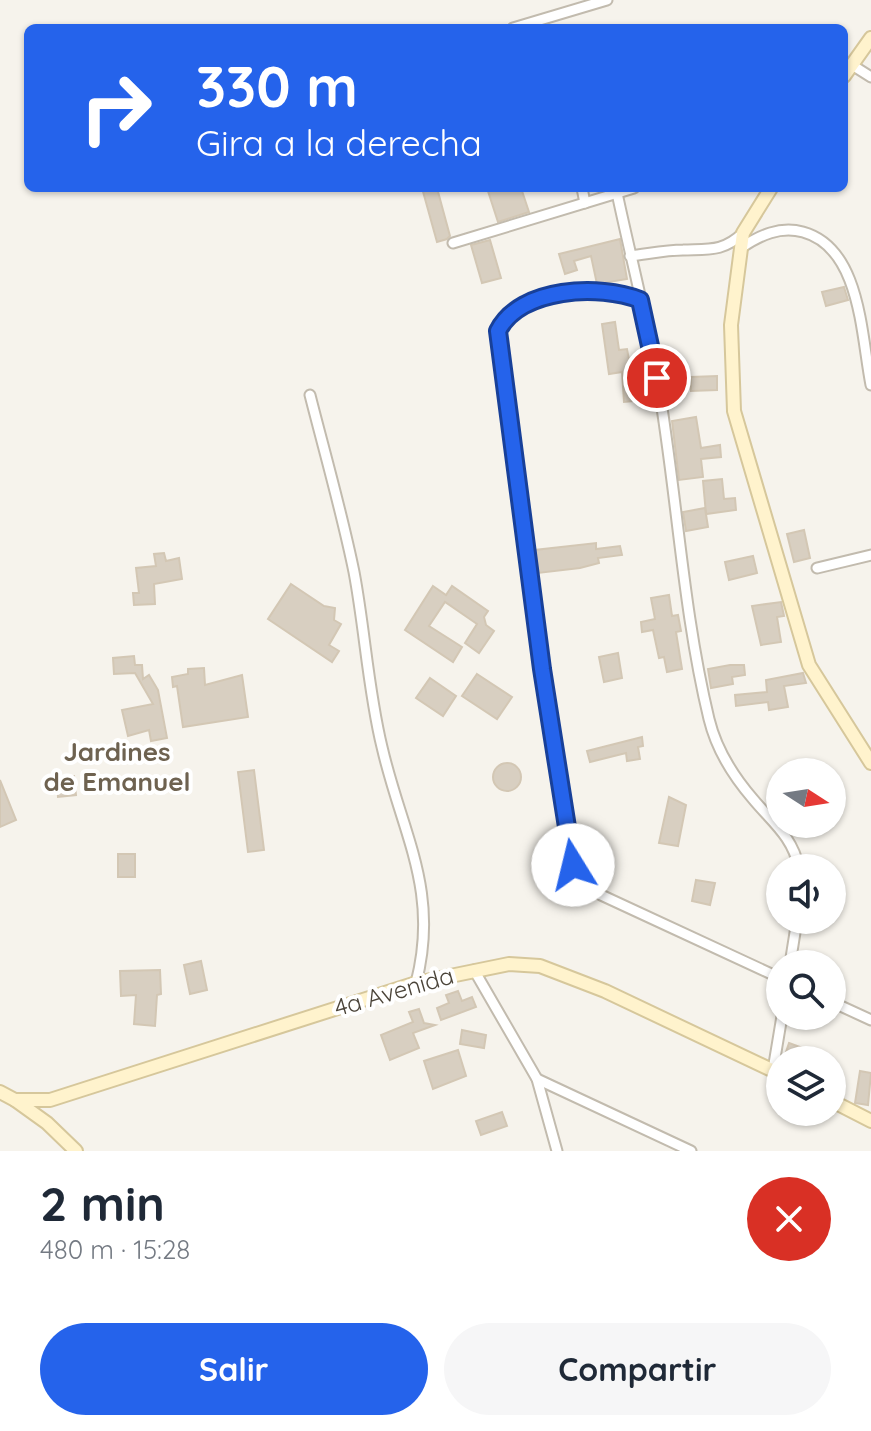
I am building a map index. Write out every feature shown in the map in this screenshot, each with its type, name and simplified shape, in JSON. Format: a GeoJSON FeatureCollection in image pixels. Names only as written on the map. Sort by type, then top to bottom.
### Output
{"type":"FeatureCollection","features":[{"type":"Feature","properties":{"kind":"street"},"geometry":{"type":"LineString","coordinates":[[526,24],[607,0]]}},
{"type":"Feature","properties":{"kind":"street"},"geometry":{"type":"LineString","coordinates":[[871,38],[848,71],[871,77]]}},
{"type":"Feature","properties":{"kind":"street"},"geometry":{"type":"LineString","coordinates":[[583,192],[585,203]]}},
{"type":"Feature","properties":{"kind":"street"},"geometry":{"type":"LineString","coordinates":[[453,243],[620,192]]}},
{"type":"Feature","properties":{"kind":"street"},"geometry":{"type":"LineString","coordinates":[[630,256],[684,250],[709,252],[729,246],[743,233],[769,192]]}},
{"type":"Feature","properties":{"kind":"street"},"geometry":{"type":"LineString","coordinates":[[617,193],[657,378],[691,629],[710,723],[727,762],[796,854]]}},
{"type":"Feature","properties":{"kind":"street"},"geometry":{"type":"LineString","coordinates":[[741,248],[772,231],[794,230],[829,243],[844,262],[871,385]]}},
{"type":"Feature","properties":{"kind":"street"},"geometry":{"type":"LineString","coordinates":[[743,233],[731,325],[734,411],[809,665],[871,763]]}},
{"type":"Feature","properties":{"kind":"street"},"geometry":{"type":"LineString","coordinates":[[640,300],[597,290],[553,295],[509,316],[496,338],[573,865],[586,884],[601,895],[766,972]]}},
{"type":"Feature","properties":{"kind":"street"},"geometry":{"type":"LineString","coordinates":[[310,395],[354,572],[381,745],[419,869],[426,910],[423,955],[416,983]]}},
{"type":"Feature","properties":{"kind":"street"},"geometry":{"type":"LineString","coordinates":[[817,568],[871,555]]}},
{"type":"Feature","properties":{"kind":"street","name":"4a Avenida"},"geometry":{"type":"LineString","coordinates":[[0,1092],[15,1100],[50,1100],[416,983],[509,964],[540,966],[605,991],[766,1067]]}},
{"type":"Feature","properties":{"kind":"street"},"geometry":{"type":"LineString","coordinates":[[474,970],[537,1079],[557,1151]]}},
{"type":"Feature","properties":{"kind":"street"},"geometry":{"type":"LineString","coordinates":[[846,1008],[871,1020]]}},
{"type":"Feature","properties":{"kind":"street"},"geometry":{"type":"LineString","coordinates":[[537,1079],[691,1151]]}},
{"type":"Feature","properties":{"kind":"street"},"geometry":{"type":"LineString","coordinates":[[15,1100],[47,1123],[76,1151]]}},
{"type":"Feature","properties":{"kind":"street"},"geometry":{"type":"LineString","coordinates":[[846,1108],[871,1121]]}},
{"type":"Feature","properties":{"kind":"building"},"geometry":{"type":"Polygon","coordinates":[[[423,192],[438,192],[450,236],[437,242],[423,192]]]}},
{"type":"Feature","properties":{"kind":"building"},"geometry":{"type":"Polygon","coordinates":[[[488,192],[522,192],[529,212],[498,222],[488,192]]]}},
{"type":"Feature","properties":{"kind":"building"},"geometry":{"type":"Polygon","coordinates":[[[620,239],[627,279],[597,284],[591,256],[574,261],[577,270],[565,274],[559,254],[620,239]]]}},
{"type":"Feature","properties":{"kind":"building"},"geometry":{"type":"Polygon","coordinates":[[[490,240],[501,278],[482,283],[471,245],[490,240]]]}},
{"type":"Feature","properties":{"kind":"building"},"geometry":{"type":"Polygon","coordinates":[[[844,287],[848,300],[826,306],[822,292],[844,287]]]}},
{"type":"Feature","properties":{"kind":"building"},"geometry":{"type":"Polygon","coordinates":[[[615,322],[619,350],[627,349],[635,391],[643,390],[644,400],[624,402],[622,372],[609,374],[602,324],[615,322]]]}},
{"type":"Feature","properties":{"kind":"building"},"geometry":{"type":"Polygon","coordinates":[[[717,376],[717,390],[691,391],[691,377],[717,376]]]}},
{"type":"Feature","properties":{"kind":"building"},"geometry":{"type":"Polygon","coordinates":[[[696,417],[701,448],[720,445],[721,457],[701,459],[703,477],[679,480],[672,421],[696,417]]]}},
{"type":"Feature","properties":{"kind":"building"},"geometry":{"type":"Polygon","coordinates":[[[722,479],[724,499],[735,498],[736,510],[706,514],[703,481],[722,479]]]}},
{"type":"Feature","properties":{"kind":"building"},"geometry":{"type":"Polygon","coordinates":[[[705,508],[708,527],[686,531],[683,512],[705,508]]]}},
{"type":"Feature","properties":{"kind":"building"},"geometry":{"type":"Polygon","coordinates":[[[804,530],[810,558],[794,562],[787,534],[804,530]]]}},
{"type":"Feature","properties":{"kind":"building"},"geometry":{"type":"Polygon","coordinates":[[[596,543],[596,549],[620,546],[622,555],[598,558],[599,563],[580,568],[538,573],[535,550],[596,543]]]}},
{"type":"Feature","properties":{"kind":"building"},"geometry":{"type":"Polygon","coordinates":[[[164,553],[166,561],[179,558],[182,579],[154,584],[155,604],[134,605],[133,593],[139,593],[136,568],[156,566],[154,554],[164,553]]]}},
{"type":"Feature","properties":{"kind":"building"},"geometry":{"type":"Polygon","coordinates":[[[753,556],[757,573],[729,580],[725,562],[753,556]]]}},
{"type":"Feature","properties":{"kind":"building"},"geometry":{"type":"Polygon","coordinates":[[[291,584],[324,606],[335,608],[334,620],[341,624],[329,645],[339,651],[332,662],[268,619],[291,584]]]}},
{"type":"Feature","properties":{"kind":"building"},"geometry":{"type":"Polygon","coordinates":[[[433,586],[446,595],[452,586],[488,611],[484,617],[486,625],[494,631],[479,653],[465,643],[477,624],[445,602],[429,626],[462,647],[453,662],[405,630],[433,586]]]}},
{"type":"Feature","properties":{"kind":"building"},"geometry":{"type":"Polygon","coordinates":[[[669,595],[672,616],[678,615],[681,631],[676,632],[682,669],[667,672],[664,657],[659,658],[653,630],[642,632],[641,622],[655,619],[651,598],[669,595]]]}},
{"type":"Feature","properties":{"kind":"building"},"geometry":{"type":"Polygon","coordinates":[[[781,602],[784,616],[777,617],[781,642],[761,645],[752,606],[781,602]]]}},
{"type":"Feature","properties":{"kind":"building"},"geometry":{"type":"Polygon","coordinates":[[[618,653],[622,678],[604,682],[599,657],[618,653]]]}},
{"type":"Feature","properties":{"kind":"building"},"geometry":{"type":"Polygon","coordinates":[[[134,656],[135,665],[142,665],[143,679],[149,675],[158,690],[167,738],[151,741],[149,730],[128,736],[122,710],[153,704],[135,673],[114,674],[113,658],[134,656]]]}},
{"type":"Feature","properties":{"kind":"building"},"geometry":{"type":"Polygon","coordinates":[[[744,665],[745,675],[732,677],[733,684],[711,688],[708,669],[744,665]]]}},
{"type":"Feature","properties":{"kind":"building"},"geometry":{"type":"Polygon","coordinates":[[[204,668],[205,685],[242,675],[248,717],[183,727],[177,686],[173,687],[172,677],[188,674],[188,669],[204,668]]]}},
{"type":"Feature","properties":{"kind":"building"},"geometry":{"type":"Polygon","coordinates":[[[803,673],[806,683],[784,686],[788,707],[769,710],[768,702],[736,706],[735,695],[767,692],[766,680],[803,673]]]}},
{"type":"Feature","properties":{"kind":"building"},"geometry":{"type":"Polygon","coordinates":[[[477,674],[512,697],[497,719],[462,696],[477,674]]]}},
{"type":"Feature","properties":{"kind":"building"},"geometry":{"type":"Polygon","coordinates":[[[430,678],[456,696],[443,716],[416,698],[430,678]]]}},
{"type":"Feature","properties":{"kind":"building"},"geometry":{"type":"Polygon","coordinates":[[[642,737],[643,746],[638,747],[640,759],[627,761],[626,753],[590,762],[587,751],[642,737]]]}},
{"type":"Feature","properties":{"kind":"building"},"geometry":{"type":"Polygon","coordinates":[[[507,763],[517,767],[521,777],[517,787],[507,791],[497,787],[493,777],[497,767],[507,763]]]}},
{"type":"Feature","properties":{"kind":"building"},"geometry":{"type":"Polygon","coordinates":[[[254,770],[264,850],[248,852],[238,772],[254,770]]]}},
{"type":"Feature","properties":{"kind":"building"},"geometry":{"type":"Polygon","coordinates":[[[74,776],[76,795],[58,797],[57,778],[74,776]]]}},
{"type":"Feature","properties":{"kind":"building"},"geometry":{"type":"Polygon","coordinates":[[[0,780],[16,820],[0,827],[0,780]]]}},
{"type":"Feature","properties":{"kind":"building"},"geometry":{"type":"Polygon","coordinates":[[[669,797],[686,805],[678,846],[659,843],[669,797]]]}},
{"type":"Feature","properties":{"kind":"building"},"geometry":{"type":"Polygon","coordinates":[[[118,854],[135,854],[135,877],[118,877],[118,854]]]}},
{"type":"Feature","properties":{"kind":"building"},"geometry":{"type":"Polygon","coordinates":[[[696,880],[715,883],[710,905],[692,901],[696,880]]]}},
{"type":"Feature","properties":{"kind":"building"},"geometry":{"type":"Polygon","coordinates":[[[201,961],[207,990],[190,994],[184,965],[201,961]]]}},
{"type":"Feature","properties":{"kind":"building"},"geometry":{"type":"Polygon","coordinates":[[[160,970],[161,994],[157,995],[155,1026],[134,1024],[136,995],[121,996],[120,971],[160,970]]]}},
{"type":"Feature","properties":{"kind":"building"},"geometry":{"type":"Polygon","coordinates":[[[458,991],[462,1001],[472,997],[476,1007],[441,1020],[437,1008],[449,1003],[446,995],[458,991]]]}},
{"type":"Feature","properties":{"kind":"building"},"geometry":{"type":"Polygon","coordinates":[[[419,1009],[424,1023],[435,1025],[413,1033],[419,1048],[390,1060],[381,1035],[413,1022],[409,1012],[419,1009]]]}},
{"type":"Feature","properties":{"kind":"building"},"geometry":{"type":"Polygon","coordinates":[[[462,1030],[486,1035],[484,1048],[460,1044],[462,1030]]]}},
{"type":"Feature","properties":{"kind":"building"},"geometry":{"type":"Polygon","coordinates":[[[458,1050],[466,1076],[433,1089],[424,1061],[458,1050]]]}},
{"type":"Feature","properties":{"kind":"building"},"geometry":{"type":"Polygon","coordinates":[[[860,1071],[871,1073],[868,1105],[855,1103],[860,1071]]]}},
{"type":"Feature","properties":{"kind":"building"},"geometry":{"type":"Polygon","coordinates":[[[502,1112],[507,1126],[481,1135],[476,1121],[502,1112]]]}},
{"type":"Feature","properties":{"kind":"district","name":"Jardines de Emanuel"},"geometry":{"type":"Point","coordinates":[117,767]}},
{"type":"Feature","properties":{"kind":"route"},"geometry":{"type":"LineString","coordinates":[[573,865],[496,338],[509,316],[526,305],[567,292],[612,291],[640,300],[657,378]]}}]}
